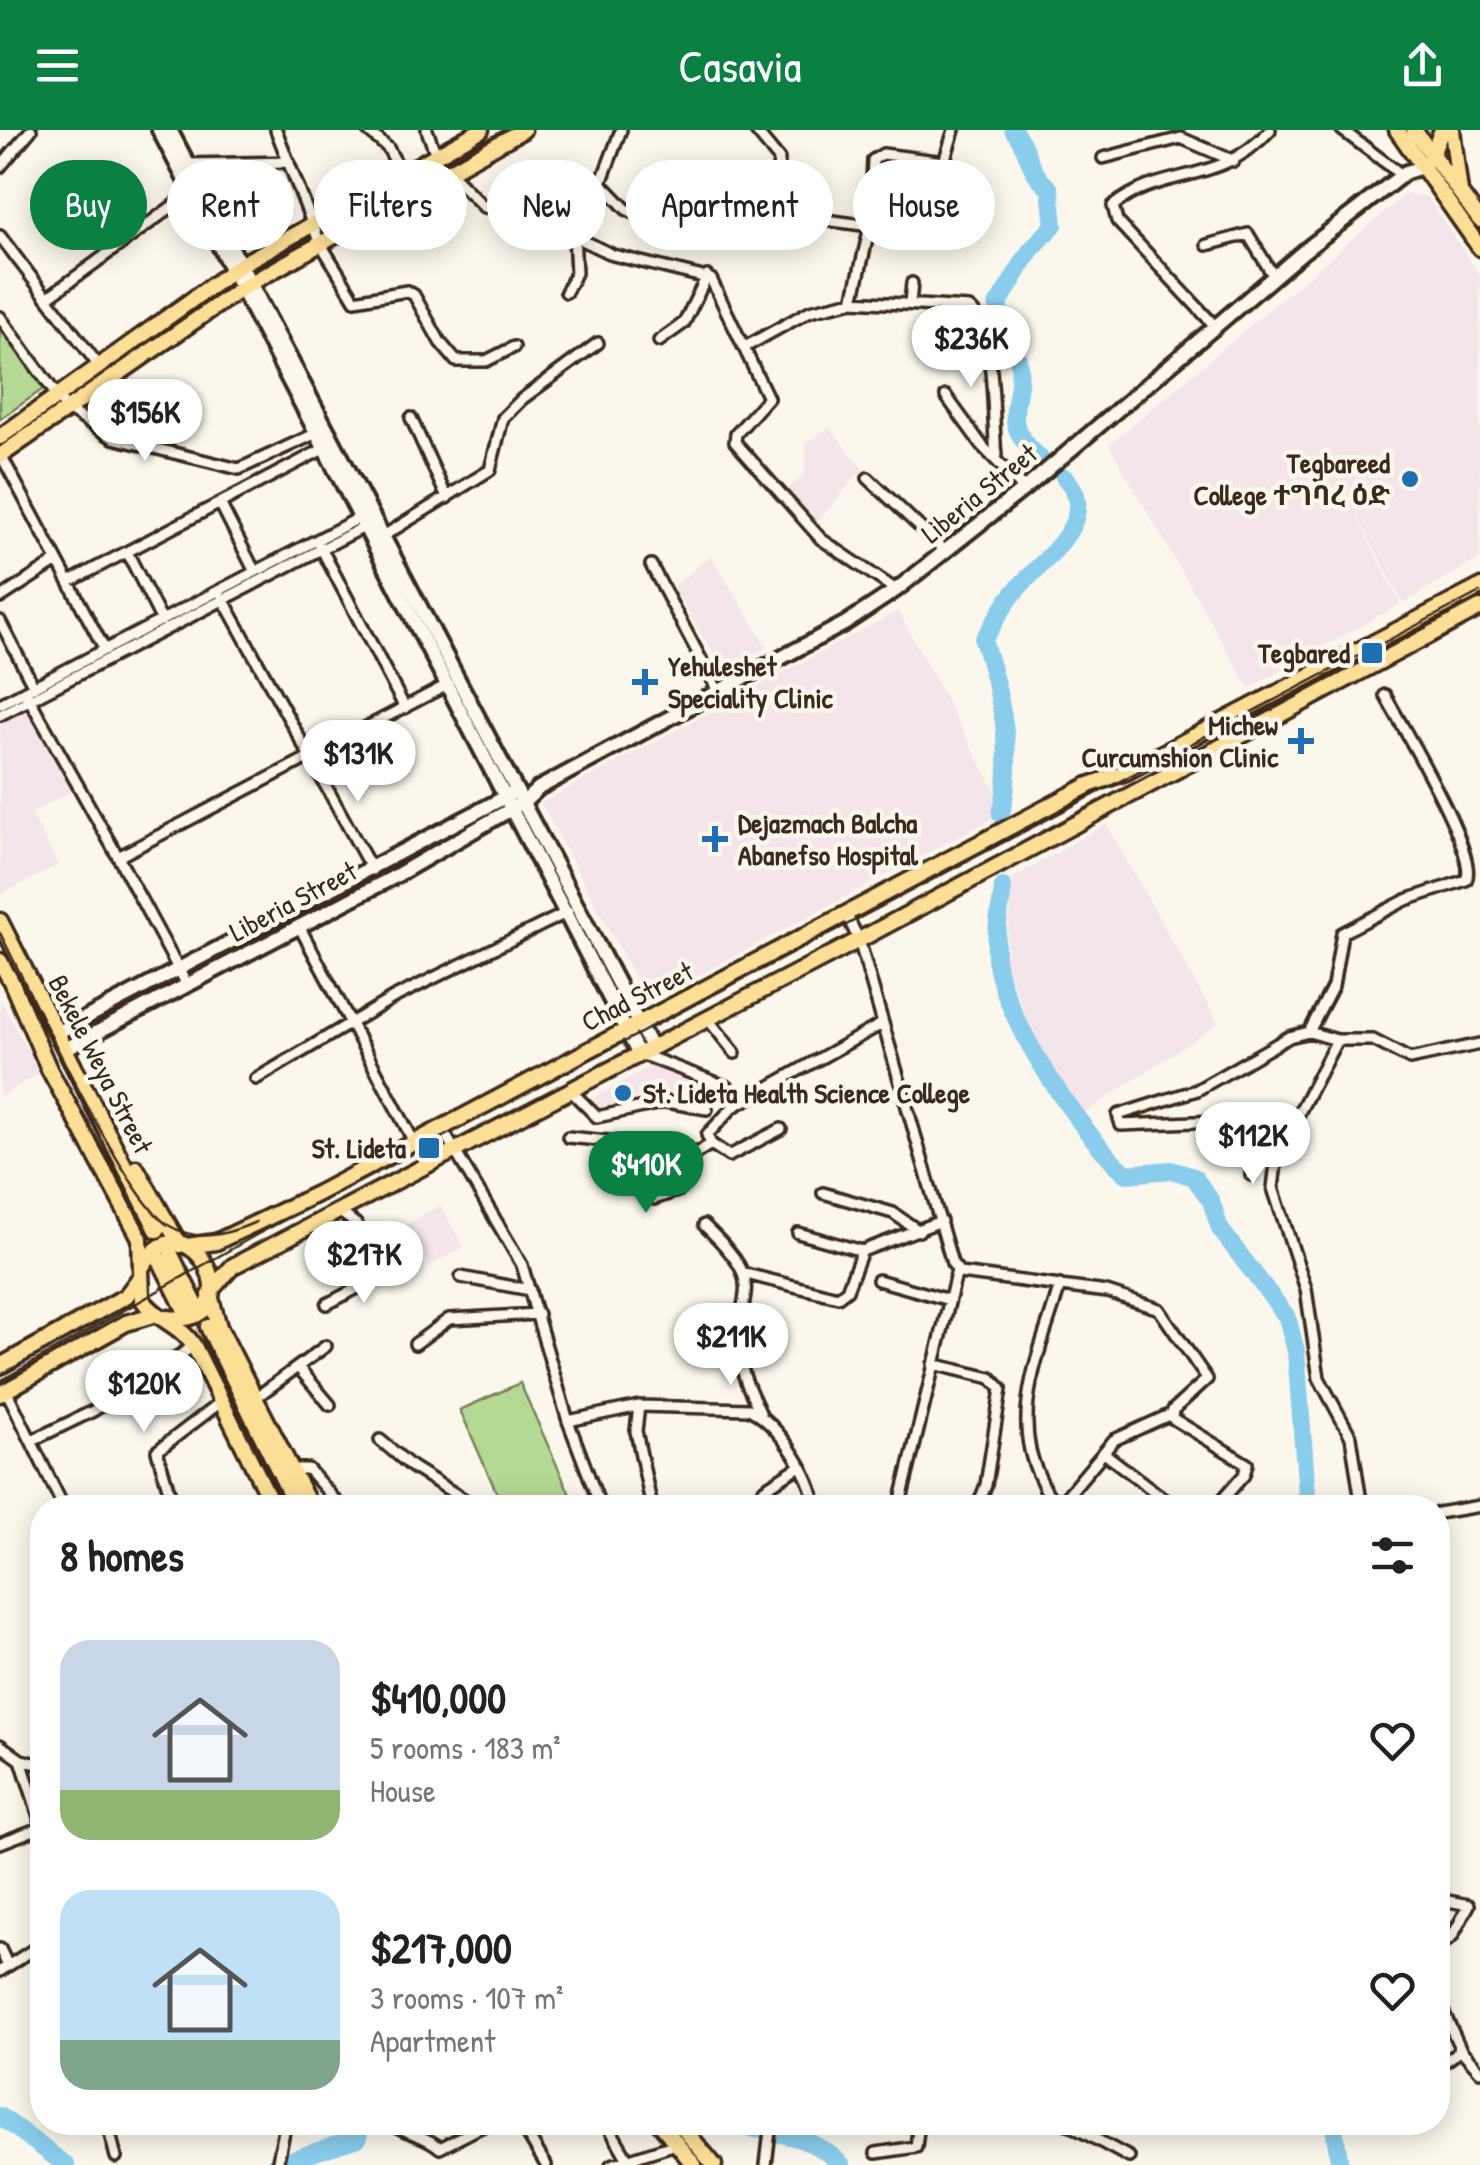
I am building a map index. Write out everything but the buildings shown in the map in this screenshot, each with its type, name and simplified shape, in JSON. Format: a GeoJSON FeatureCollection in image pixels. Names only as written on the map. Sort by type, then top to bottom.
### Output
{"type":"FeatureCollection","features":[{"type":"Feature","properties":{"kind":"main road"},"geometry":{"type":"LineString","coordinates":[[427,160],[481,130]]}},
{"type":"Feature","properties":{"kind":"main road"},"geometry":{"type":"LineString","coordinates":[[467,161],[523,130]]}},
{"type":"Feature","properties":{"kind":"main road"},"geometry":{"type":"LineString","coordinates":[[1396,130],[1425,150],[1480,220]]}},
{"type":"Feature","properties":{"kind":"main road"},"geometry":{"type":"LineString","coordinates":[[1414,130],[1480,248]]}},
{"type":"Feature","properties":{"kind":"main road"},"geometry":{"type":"LineString","coordinates":[[1425,150],[1442,130]]}},
{"type":"Feature","properties":{"kind":"main road"},"geometry":{"type":"LineString","coordinates":[[1452,130],[1460,192]]}},
{"type":"Feature","properties":{"kind":"main road"},"geometry":{"type":"LineString","coordinates":[[0,455],[99,366],[237,267],[312,223]]}},
{"type":"Feature","properties":{"kind":"main road"},"geometry":{"type":"LineString","coordinates":[[0,437],[314,244]]}},
{"type":"Feature","properties":{"kind":"main road","name":"Chad Street"},"geometry":{"type":"LineString","coordinates":[[174,1251],[216,1242],[414,1142],[1480,578]]}},
{"type":"Feature","properties":{"kind":"main road","name":"Chad Street"},"geometry":{"type":"LineString","coordinates":[[1106,778],[1126,772],[1480,587]]}},
{"type":"Feature","properties":{"kind":"main road","name":"Chad Street"},"geometry":{"type":"LineString","coordinates":[[211,1292],[233,1266],[646,1053],[1480,608]]}},
{"type":"Feature","properties":{"kind":"main road","name":"Chad Street"},"geometry":{"type":"LineString","coordinates":[[1082,820],[1132,804],[1480,618]]}},
{"type":"Feature","properties":{"kind":"main road","name":"Bekele Weya Street"},"geometry":{"type":"LineString","coordinates":[[0,921],[152,1232],[0,961]]}},
{"type":"Feature","properties":{"kind":"main road"},"geometry":{"type":"LineString","coordinates":[[10,979],[49,1069],[140,1238],[142,1298],[160,1316],[199,1335],[290,1495]]}},
{"type":"Feature","properties":{"kind":"main road"},"geometry":{"type":"LineString","coordinates":[[68,1055],[108,1114],[174,1251],[191,1308]]}},
{"type":"Feature","properties":{"kind":"main road"},"geometry":{"type":"LineString","coordinates":[[0,1366],[126,1296],[153,1252],[174,1251],[207,1262],[219,1328],[304,1495]]}},
{"type":"Feature","properties":{"kind":"main road"},"geometry":{"type":"LineString","coordinates":[[3,1392],[126,1323],[192,1315],[211,1292]]}},
{"type":"Feature","properties":{"kind":"main road"},"geometry":{"type":"LineString","coordinates":[[199,1335],[222,1401],[268,1495]]}},
{"type":"Feature","properties":{"kind":"main road"},"geometry":{"type":"LineString","coordinates":[[199,1335],[278,1495]]}},
{"type":"Feature","properties":{"kind":"main road"},"geometry":{"type":"LineString","coordinates":[[669,2135],[694,2165]]}},
{"type":"Feature","properties":{"kind":"main road"},"geometry":{"type":"LineString","coordinates":[[689,2135],[714,2165]]}},
{"type":"Feature","properties":{"kind":"street"},"geometry":{"type":"LineString","coordinates":[[0,167],[31,130]]}},
{"type":"Feature","properties":{"kind":"street"},"geometry":{"type":"LineString","coordinates":[[159,130],[175,160]]}},
{"type":"Feature","properties":{"kind":"street"},"geometry":{"type":"LineString","coordinates":[[170,130],[186,160]]}},
{"type":"Feature","properties":{"kind":"street"},"geometry":{"type":"LineString","coordinates":[[276,130],[288,160]]}},
{"type":"Feature","properties":{"kind":"street"},"geometry":{"type":"LineString","coordinates":[[367,130],[388,148],[394,160]]}},
{"type":"Feature","properties":{"kind":"street"},"geometry":{"type":"LineString","coordinates":[[426,130],[436,155]]}},
{"type":"Feature","properties":{"kind":"street"},"geometry":{"type":"LineString","coordinates":[[606,169],[620,130]]}},
{"type":"Feature","properties":{"kind":"street"},"geometry":{"type":"LineString","coordinates":[[754,130],[779,159],[776,204],[781,214],[853,224]]}},
{"type":"Feature","properties":{"kind":"street"},"geometry":{"type":"LineString","coordinates":[[945,160],[954,130]]}},
{"type":"Feature","properties":{"kind":"street"},"geometry":{"type":"LineString","coordinates":[[1215,326],[1112,211],[1116,203],[1142,189],[1234,162],[1270,130]]}},
{"type":"Feature","properties":{"kind":"street"},"geometry":{"type":"LineString","coordinates":[[1342,130],[1404,173]]}},
{"type":"Feature","properties":{"kind":"street"},"geometry":{"type":"LineString","coordinates":[[1103,158],[1181,138],[1234,162]]}},
{"type":"Feature","properties":{"kind":"street","name":"Liberia Street"},"geometry":{"type":"LineString","coordinates":[[57,1034],[538,788],[846,623],[946,552],[1404,173],[1425,150]]}},
{"type":"Feature","properties":{"kind":"street"},"geometry":{"type":"LineString","coordinates":[[875,160],[878,155],[925,160]]}},
{"type":"Feature","properties":{"kind":"street"},"geometry":{"type":"LineString","coordinates":[[294,175],[314,228]]}},
{"type":"Feature","properties":{"kind":"street"},"geometry":{"type":"LineString","coordinates":[[606,188],[626,208]]}},
{"type":"Feature","properties":{"kind":"street"},"geometry":{"type":"LineString","coordinates":[[467,190],[487,207]]}},
{"type":"Feature","properties":{"kind":"street"},"geometry":{"type":"LineString","coordinates":[[48,298],[167,210]]}},
{"type":"Feature","properties":{"kind":"street"},"geometry":{"type":"LineString","coordinates":[[1207,245],[1248,234],[1274,277]]}},
{"type":"Feature","properties":{"kind":"street"},"geometry":{"type":"LineString","coordinates":[[0,236],[99,366]]}},
{"type":"Feature","properties":{"kind":"street"},"geometry":{"type":"LineString","coordinates":[[227,250],[237,267]]}},
{"type":"Feature","properties":{"kind":"street"},"geometry":{"type":"LineString","coordinates":[[229,250],[646,1053],[728,1087]]}},
{"type":"Feature","properties":{"kind":"street"},"geometry":{"type":"LineString","coordinates":[[325,250],[356,300],[407,292],[414,295],[440,342],[456,361],[486,361],[514,347]]}},
{"type":"Feature","properties":{"kind":"street"},"geometry":{"type":"LineString","coordinates":[[566,292],[576,273],[577,250]]}},
{"type":"Feature","properties":{"kind":"street"},"geometry":{"type":"LineString","coordinates":[[603,250],[706,276],[716,284],[768,398],[736,434],[736,442],[821,539],[896,590]]}},
{"type":"Feature","properties":{"kind":"street"},"geometry":{"type":"LineString","coordinates":[[853,301],[865,250]]}},
{"type":"Feature","properties":{"kind":"street"},"geometry":{"type":"LineString","coordinates":[[659,342],[684,324],[706,276]]}},
{"type":"Feature","properties":{"kind":"street"},"geometry":{"type":"LineString","coordinates":[[910,303],[912,283]]}},
{"type":"Feature","properties":{"kind":"street"},"geometry":{"type":"LineString","coordinates":[[744,347],[810,311],[853,301],[969,308],[979,316],[990,363],[996,455]]}},
{"type":"Feature","properties":{"kind":"street"},"geometry":{"type":"LineString","coordinates":[[0,317],[62,402],[113,438],[239,469],[323,430]]}},
{"type":"Feature","properties":{"kind":"street"},"geometry":{"type":"LineString","coordinates":[[385,535],[490,470],[497,455],[498,428],[522,399],[598,342]]}},
{"type":"Feature","properties":{"kind":"street"},"geometry":{"type":"LineString","coordinates":[[946,396],[983,447],[996,455],[1024,488]]}},
{"type":"Feature","properties":{"kind":"street"},"geometry":{"type":"LineString","coordinates":[[411,418],[448,498]]}},
{"type":"Feature","properties":{"kind":"street"},"geometry":{"type":"LineString","coordinates":[[68,582],[331,446]]}},
{"type":"Feature","properties":{"kind":"street"},"geometry":{"type":"LineString","coordinates":[[0,455],[106,650]]}},
{"type":"Feature","properties":{"kind":"street"},"geometry":{"type":"LineString","coordinates":[[868,478],[946,552]]}},
{"type":"Feature","properties":{"kind":"street"},"geometry":{"type":"LineString","coordinates":[[220,505],[255,572]]}},
{"type":"Feature","properties":{"kind":"street"},"geometry":{"type":"LineString","coordinates":[[369,519],[385,535],[454,682]]}},
{"type":"Feature","properties":{"kind":"street"},"geometry":{"type":"LineString","coordinates":[[0,704],[30,693],[369,519]]}},
{"type":"Feature","properties":{"kind":"street"},"geometry":{"type":"LineString","coordinates":[[0,715],[30,693],[106,650],[221,595],[255,572],[319,544]]}},
{"type":"Feature","properties":{"kind":"street"},"geometry":{"type":"LineString","coordinates":[[319,544],[405,708]]}},
{"type":"Feature","properties":{"kind":"street"},"geometry":{"type":"LineString","coordinates":[[126,552],[162,620]]}},
{"type":"Feature","properties":{"kind":"street"},"geometry":{"type":"LineString","coordinates":[[0,598],[57,561]]}},
{"type":"Feature","properties":{"kind":"street"},"geometry":{"type":"LineString","coordinates":[[652,564],[719,693]]}},
{"type":"Feature","properties":{"kind":"street"},"geometry":{"type":"LineString","coordinates":[[221,595],[372,870]]}},
{"type":"Feature","properties":{"kind":"street"},"geometry":{"type":"LineString","coordinates":[[0,621],[30,693],[187,985]]}},
{"type":"Feature","properties":{"kind":"street"},"geometry":{"type":"LineString","coordinates":[[118,857],[454,682]]}},
{"type":"Feature","properties":{"kind":"street"},"geometry":{"type":"LineString","coordinates":[[1309,1032],[1334,986],[1342,933],[1406,900],[1466,880],[1471,872],[1469,857],[1434,784],[1385,696]]}},
{"type":"Feature","properties":{"kind":"street","name":"Liberia Street"},"geometry":{"type":"LineString","coordinates":[[68,1055],[187,985],[329,910],[516,799]]}},
{"type":"Feature","properties":{"kind":"street"},"geometry":{"type":"LineString","coordinates":[[321,896],[329,910]]}},
{"type":"Feature","properties":{"kind":"street"},"geometry":{"type":"LineString","coordinates":[[256,1078],[349,1022],[572,910]]}},
{"type":"Feature","properties":{"kind":"street"},"geometry":{"type":"LineString","coordinates":[[847,916],[858,940],[880,1026],[956,1270],[903,1495]]}},
{"type":"Feature","properties":{"kind":"street"},"geometry":{"type":"LineString","coordinates":[[299,926],[414,1142]]}},
{"type":"Feature","properties":{"kind":"street"},"geometry":{"type":"LineString","coordinates":[[707,1018],[735,1053]]}},
{"type":"Feature","properties":{"kind":"street"},"geometry":{"type":"LineString","coordinates":[[780,1128],[729,1156],[711,1144],[708,1131],[733,1107],[880,1026]]}},
{"type":"Feature","properties":{"kind":"street"},"geometry":{"type":"LineString","coordinates":[[1251,1175],[1254,1142],[1242,1120],[1125,1125],[1118,1122],[1118,1114],[1197,1090],[1289,1036],[1309,1032],[1337,1040],[1374,1040],[1410,1059],[1480,1044]]}},
{"type":"Feature","properties":{"kind":"street"},"geometry":{"type":"LineString","coordinates":[[1337,1040],[1277,1155],[1272,1188],[1306,1289],[1319,1378],[1351,1437],[1360,1495]]}},
{"type":"Feature","properties":{"kind":"street"},"geometry":{"type":"LineString","coordinates":[[570,1090],[596,1117],[666,1102],[707,1110]]}},
{"type":"Feature","properties":{"kind":"street"},"geometry":{"type":"LineString","coordinates":[[441,1128],[518,1256],[568,1421],[596,1495]]}},
{"type":"Feature","properties":{"kind":"street"},"geometry":{"type":"LineString","coordinates":[[568,1137],[667,1147],[684,1162]]}},
{"type":"Feature","properties":{"kind":"street"},"geometry":{"type":"LineString","coordinates":[[622,1143],[625,1177],[654,1199],[680,1190],[684,1162],[711,1144]]}},
{"type":"Feature","properties":{"kind":"street"},"geometry":{"type":"LineString","coordinates":[[823,1193],[893,1213],[919,1231]]}},
{"type":"Feature","properties":{"kind":"street"},"geometry":{"type":"LineString","coordinates":[[327,1304],[384,1274],[356,1224],[340,1212]]}},
{"type":"Feature","properties":{"kind":"street"},"geometry":{"type":"LineString","coordinates":[[798,1233],[862,1251],[941,1220]]}},
{"type":"Feature","properties":{"kind":"street"},"geometry":{"type":"LineString","coordinates":[[704,1226],[736,1256],[746,1274],[742,1366],[761,1415],[800,1466],[811,1495]]}},
{"type":"Feature","properties":{"kind":"street"},"geometry":{"type":"LineString","coordinates":[[746,1274],[838,1296],[848,1290],[862,1251]]}},
{"type":"Feature","properties":{"kind":"street"},"geometry":{"type":"LineString","coordinates":[[956,1270],[1107,1292],[1164,1312],[1208,1379],[1171,1414],[1124,1433],[1068,1495]]}},
{"type":"Feature","properties":{"kind":"street"},"geometry":{"type":"LineString","coordinates":[[461,1277],[530,1290]]}},
{"type":"Feature","properties":{"kind":"street"},"geometry":{"type":"LineString","coordinates":[[878,1280],[949,1300]]}},
{"type":"Feature","properties":{"kind":"street"},"geometry":{"type":"LineString","coordinates":[[1050,1495],[1037,1473],[1026,1436],[1026,1401],[1060,1286]]}},
{"type":"Feature","properties":{"kind":"street"},"geometry":{"type":"LineString","coordinates":[[416,1344],[449,1319],[538,1314]]}},
{"type":"Feature","properties":{"kind":"street"},"geometry":{"type":"LineString","coordinates":[[708,1326],[743,1326]]}},
{"type":"Feature","properties":{"kind":"street"},"geometry":{"type":"LineString","coordinates":[[32,1440],[93,1411],[199,1335]]}},
{"type":"Feature","properties":{"kind":"street"},"geometry":{"type":"LineString","coordinates":[[254,1399],[326,1346]]}},
{"type":"Feature","properties":{"kind":"street"},"geometry":{"type":"LineString","coordinates":[[933,1364],[991,1378],[1001,1389],[983,1495]]}},
{"type":"Feature","properties":{"kind":"street"},"geometry":{"type":"LineString","coordinates":[[298,1367],[330,1405]]}},
{"type":"Feature","properties":{"kind":"street"},"geometry":{"type":"LineString","coordinates":[[3,1392],[32,1440],[58,1495]]}},
{"type":"Feature","properties":{"kind":"street"},"geometry":{"type":"LineString","coordinates":[[170,1495],[157,1451],[222,1401]]}},
{"type":"Feature","properties":{"kind":"street"},"geometry":{"type":"LineString","coordinates":[[568,1421],[639,1406],[733,1407],[761,1415]]}},
{"type":"Feature","properties":{"kind":"street"},"geometry":{"type":"LineString","coordinates":[[639,1406],[636,1430],[649,1495]]}},
{"type":"Feature","properties":{"kind":"street"},"geometry":{"type":"LineString","coordinates":[[1171,1414],[1246,1464],[1244,1475],[1226,1495]]}},
{"type":"Feature","properties":{"kind":"street"},"geometry":{"type":"LineString","coordinates":[[380,1440],[458,1495]]}},
{"type":"Feature","properties":{"kind":"street"},"geometry":{"type":"LineString","coordinates":[[1104,1453],[1159,1495]]}},
{"type":"Feature","properties":{"kind":"street"},"geometry":{"type":"LineString","coordinates":[[764,1489],[800,1466]]}},
{"type":"Feature","properties":{"kind":"street"},"geometry":{"type":"LineString","coordinates":[[290,1469],[308,1469],[331,1495]]}},
{"type":"Feature","properties":{"kind":"street"},"geometry":{"type":"LineString","coordinates":[[1450,1511],[1480,1506]]}},
{"type":"Feature","properties":{"kind":"street"},"geometry":{"type":"LineString","coordinates":[[0,1744],[30,1762]]}},
{"type":"Feature","properties":{"kind":"street"},"geometry":{"type":"LineString","coordinates":[[22,1760],[30,1787]]}},
{"type":"Feature","properties":{"kind":"street"},"geometry":{"type":"LineString","coordinates":[[0,1843],[30,1832]]}},
{"type":"Feature","properties":{"kind":"street"},"geometry":{"type":"LineString","coordinates":[[1450,1937],[1474,1904]]}},
{"type":"Feature","properties":{"kind":"street"},"geometry":{"type":"LineString","coordinates":[[0,1949],[4,1969],[30,1952]]}},
{"type":"Feature","properties":{"kind":"street"},"geometry":{"type":"LineString","coordinates":[[1450,2025],[1462,2050],[1480,2072]]}},
{"type":"Feature","properties":{"kind":"street"},"geometry":{"type":"LineString","coordinates":[[1450,2058],[1462,2050]]}},
{"type":"Feature","properties":{"kind":"street"},"geometry":{"type":"LineString","coordinates":[[110,2135],[116,2156]]}},
{"type":"Feature","properties":{"kind":"street"},"geometry":{"type":"LineString","coordinates":[[277,2165],[283,2135]]}},
{"type":"Feature","properties":{"kind":"street"},"geometry":{"type":"LineString","coordinates":[[427,2135],[440,2148],[466,2135]]}},
{"type":"Feature","properties":{"kind":"street"},"geometry":{"type":"LineString","coordinates":[[528,2135],[546,2165]]}},
{"type":"Feature","properties":{"kind":"street"},"geometry":{"type":"LineString","coordinates":[[616,2135],[635,2160]]}},
{"type":"Feature","properties":{"kind":"street"},"geometry":{"type":"LineString","coordinates":[[876,2153],[916,2147],[917,2135]]}},
{"type":"Feature","properties":{"kind":"street"},"geometry":{"type":"LineString","coordinates":[[1088,2135],[1129,2157]]}},
{"type":"Feature","properties":{"kind":"street"},"geometry":{"type":"LineString","coordinates":[[611,2165],[676,2144]]}},
{"type":"Feature","properties":{"kind":"shaded area"},"geometry":{"type":"Polygon","coordinates":[[[1406,194],[1427,197],[1480,276],[1480,558],[1403,603],[1348,498],[1400,604],[1249,688],[1109,445],[1406,194]]]}},
{"type":"Feature","properties":{"kind":"shaded area"},"geometry":{"type":"Polygon","coordinates":[[[829,427],[863,469],[815,524],[786,491],[805,473],[806,444],[829,427]]]}},
{"type":"Feature","properties":{"kind":"shaded area"},"geometry":{"type":"Polygon","coordinates":[[[711,556],[767,647],[724,671],[673,587],[711,556]]]}},
{"type":"Feature","properties":{"kind":"shaded area","name":"Dejazmach Balcha Abanefso Hospital"},"geometry":{"type":"Polygon","coordinates":[[[898,611],[1006,811],[648,1002],[541,803],[898,611]]]}},
{"type":"Feature","properties":{"kind":"shaded area"},"geometry":{"type":"Polygon","coordinates":[[[29,705],[74,790],[31,813],[58,865],[0,895],[0,719],[29,705]]]}},
{"type":"Feature","properties":{"kind":"shaded area"},"geometry":{"type":"Polygon","coordinates":[[[1106,824],[1218,1023],[1083,1114],[1035,1040],[1005,963],[1013,878],[1106,824]]]}},
{"type":"Feature","properties":{"kind":"shaded area"},"geometry":{"type":"Polygon","coordinates":[[[0,999],[40,1073],[0,1096],[0,999]]]}},
{"type":"Feature","properties":{"kind":"shaded area","name":"St. Lideta Health Science College"},"geometry":{"type":"Polygon","coordinates":[[[650,1066],[711,1084],[703,1104],[653,1088],[604,1116],[593,1098],[650,1066]]]}},
{"type":"Feature","properties":{"kind":"shaded area"},"geometry":{"type":"Polygon","coordinates":[[[440,1205],[464,1247],[430,1266],[406,1225],[440,1205]]]}},
{"type":"Feature","properties":{"kind":"green space"},"geometry":{"type":"Polygon","coordinates":[[[0,317],[49,385],[0,419],[0,317]]]}},
{"type":"Feature","properties":{"kind":"green space"},"geometry":{"type":"Polygon","coordinates":[[[520,1383],[570,1495],[498,1495],[460,1410],[520,1383]]]}},
{"type":"Feature","properties":{"kind":"waterway"},"geometry":{"type":"LineString","coordinates":[[1013,130],[1036,174],[1050,189],[1054,225],[1030,251],[997,306],[1019,365],[1015,422],[1027,445],[1040,458]]}},
{"type":"Feature","properties":{"kind":"waterway"},"geometry":{"type":"LineString","coordinates":[[1001,814],[1007,748],[996,683],[983,640],[1014,593],[1054,551],[1074,522],[1075,492],[1064,477]]}},
{"type":"Feature","properties":{"kind":"waterway"},"geometry":{"type":"LineString","coordinates":[[1003,887],[996,949],[1001,982],[1047,1074],[1089,1133],[1127,1174],[1171,1170],[1194,1177],[1211,1201],[1220,1229],[1287,1317],[1296,1351],[1307,1495]]}},
{"type":"Feature","properties":{"kind":"waterway"},"geometry":{"type":"LineString","coordinates":[[0,2116],[66,2165]]}},
{"type":"Feature","properties":{"kind":"waterway"},"geometry":{"type":"LineString","coordinates":[[275,2165],[358,2135]]}},
{"type":"Feature","properties":{"kind":"waterway"},"geometry":{"type":"LineString","coordinates":[[786,2135],[809,2142],[842,2165]]}},
{"type":"Feature","properties":{"kind":"waterway"},"geometry":{"type":"LineString","coordinates":[[1335,2135],[1340,2165]]}},
{"type":"Feature","properties":{"kind":"tunnel"},"geometry":{"type":"LineString","coordinates":[[147,1235],[160,1260]]}},
{"type":"Feature","properties":{"kind":"tunnel"},"geometry":{"type":"LineString","coordinates":[[185,1310],[196,1333]]}},
{"type":"Feature","properties":{"kind":"tram line"},"geometry":{"type":"LineString","coordinates":[[0,1381],[256,1235],[1480,592]]}},
{"type":"Feature","properties":{"kind":"tram line"},"geometry":{"type":"LineString","coordinates":[[0,933],[104,1136],[150,1207],[168,1225],[190,1234],[223,1233],[256,1222]]}},
{"type":"Feature","properties":{"kind":"place","name":"Tegbareed College ተግባረ ዕድ"},"geometry":{"type":"Point","coordinates":[1410,479]}},
{"type":"Feature","properties":{"kind":"place","name":"Tegbared"},"geometry":{"type":"Point","coordinates":[1372,653]}},
{"type":"Feature","properties":{"kind":"place","name":"Yehuleshet Speciality Clinic"},"geometry":{"type":"Point","coordinates":[645,682]}},
{"type":"Feature","properties":{"kind":"place","name":"Michew Curcumshion Clinic"},"geometry":{"type":"Point","coordinates":[1301,741]}},
{"type":"Feature","properties":{"kind":"place","name":"Dejazmach Balcha Abanefso Hospital"},"geometry":{"type":"Point","coordinates":[715,839]}},
{"type":"Feature","properties":{"kind":"place","name":"St. Lideta Health Science College"},"geometry":{"type":"Point","coordinates":[623,1093]}},
{"type":"Feature","properties":{"kind":"place","name":"St. Lideta"},"geometry":{"type":"Point","coordinates":[429,1148]}}]}
